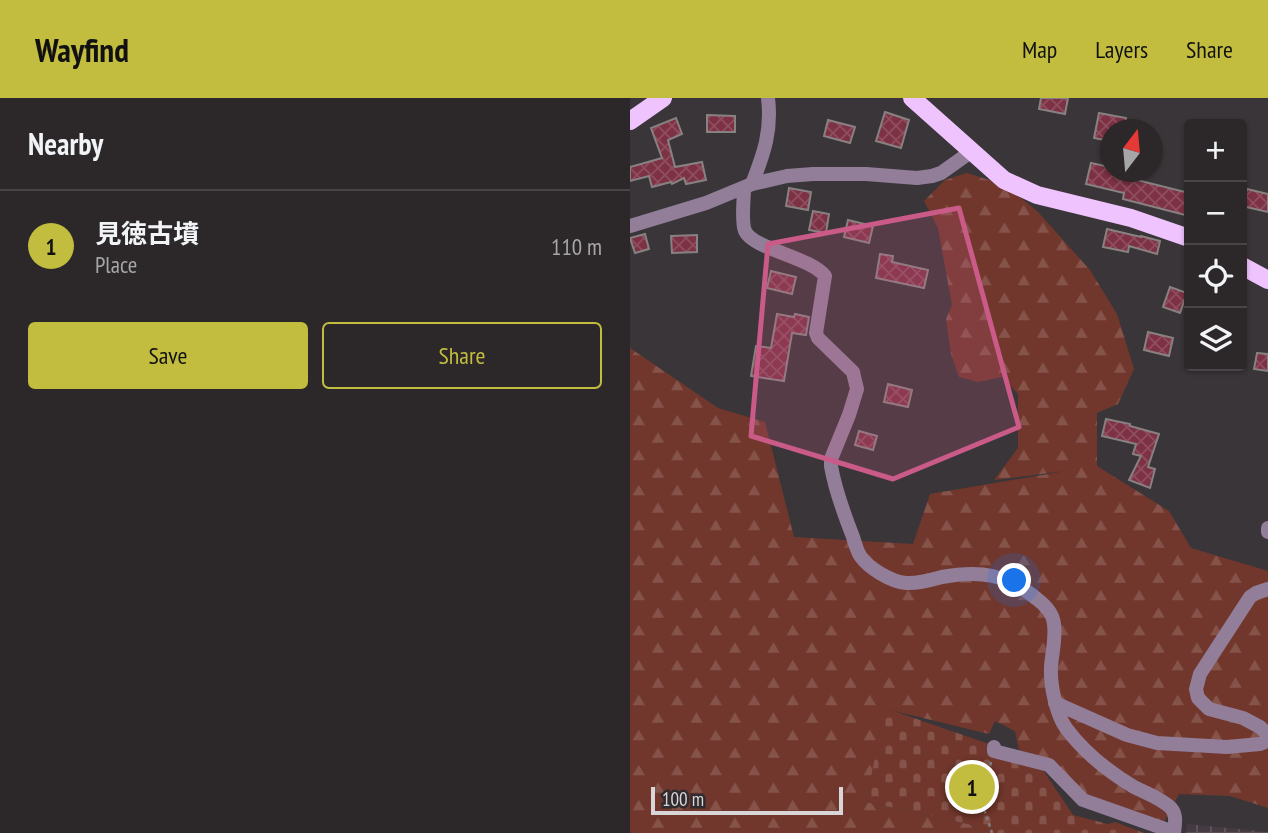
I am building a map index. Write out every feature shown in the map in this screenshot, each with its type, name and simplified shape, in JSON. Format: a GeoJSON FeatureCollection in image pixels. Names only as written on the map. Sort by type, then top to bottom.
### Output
{"type":"FeatureCollection","features":[{"type":"Feature","properties":{"kind":"main road"},"geometry":{"type":"LineString","coordinates":[[630,121],[663,98]]}},
{"type":"Feature","properties":{"kind":"main road"},"geometry":{"type":"LineString","coordinates":[[912,98],[1004,180],[1037,195],[1131,218],[1184,236]]}},
{"type":"Feature","properties":{"kind":"main road"},"geometry":{"type":"LineString","coordinates":[[1247,269],[1268,280]]}},
{"type":"Feature","properties":{"kind":"street"},"geometry":{"type":"LineString","coordinates":[[768,98],[771,119],[764,153],[748,186],[744,226],[748,236],[811,265],[825,276],[816,333],[853,372],[857,389],[831,459],[831,466],[846,520],[860,556],[893,580],[905,583],[960,574],[984,574],[1005,578],[1030,593],[1049,610],[1054,622],[1051,671],[1055,703],[1064,726],[1082,746],[1117,775],[1170,807],[1175,818],[1174,833],[1083,800],[1049,765],[994,749]]}},
{"type":"Feature","properties":{"kind":"street"},"geometry":{"type":"LineString","coordinates":[[630,226],[694,207],[748,186],[787,176],[932,176],[941,173],[972,151]]}},
{"type":"Feature","properties":{"kind":"street"},"geometry":{"type":"LineString","coordinates":[[1055,703],[1128,735],[1157,743],[1227,747],[1267,741],[1268,735],[1260,727],[1209,709],[1198,698],[1196,689],[1200,674],[1250,597],[1268,589]]}},
{"type":"Feature","properties":{"kind":"path"},"geometry":{"type":"LineString","coordinates":[[992,833],[982,806],[994,749]]}},
{"type":"Feature","properties":{"kind":"highlighted area"},"geometry":{"type":"Polygon","coordinates":[[[959,208],[1019,427],[893,479],[751,436],[768,244],[959,208]]]}},
{"type":"Feature","properties":{"kind":"shaded area"},"geometry":{"type":"Polygon","coordinates":[[[1187,824],[1268,832],[1268,833],[1186,833],[1187,824]]]}},
{"type":"Feature","properties":{"kind":"green space"},"geometry":{"type":"Polygon","coordinates":[[[967,173],[1005,185],[1037,211],[1090,270],[1117,314],[1134,369],[1118,404],[1097,413],[1097,466],[1169,511],[1191,548],[1268,571],[1268,808],[1230,796],[1179,794],[1163,824],[1087,796],[1052,760],[1019,750],[1015,731],[995,721],[989,734],[886,709],[866,802],[973,825],[979,833],[630,833],[630,348],[718,408],[765,422],[794,537],[913,544],[930,494],[1066,471],[994,480],[1018,448],[1018,394],[1002,377],[978,382],[959,377],[951,354],[946,319],[952,305],[938,228],[924,201],[945,180],[967,173]]]}},
{"type":"Feature","properties":{"kind":"green space"},"geometry":{"type":"Polygon","coordinates":[[[885,708],[989,744],[1043,770],[1073,815],[1108,824],[1115,822],[1144,833],[979,833],[973,825],[866,802],[885,708]]]}},
{"type":"Feature","properties":{"kind":"building"},"geometry":{"type":"Polygon","coordinates":[[[1041,98],[1068,98],[1065,114],[1039,109],[1041,98]]]}},
{"type":"Feature","properties":{"kind":"building"},"geometry":{"type":"Polygon","coordinates":[[[885,112],[909,120],[901,148],[876,141],[885,112]]]}},
{"type":"Feature","properties":{"kind":"building"},"geometry":{"type":"Polygon","coordinates":[[[1099,113],[1126,118],[1100,119],[1100,139],[1094,138],[1099,113]]]}},
{"type":"Feature","properties":{"kind":"building"},"geometry":{"type":"Polygon","coordinates":[[[707,115],[735,116],[735,132],[707,132],[707,115]]]}},
{"type":"Feature","properties":{"kind":"building"},"geometry":{"type":"Polygon","coordinates":[[[676,118],[682,134],[668,140],[675,167],[702,162],[706,180],[686,184],[684,178],[672,184],[671,182],[652,187],[649,176],[630,181],[630,167],[662,158],[651,128],[676,118]]]}},
{"type":"Feature","properties":{"kind":"building"},"geometry":{"type":"Polygon","coordinates":[[[828,120],[855,127],[850,143],[824,136],[828,120]]]}},
{"type":"Feature","properties":{"kind":"building"},"geometry":{"type":"Polygon","coordinates":[[[1091,163],[1100,165],[1100,182],[1145,182],[1184,192],[1184,215],[1123,199],[1124,193],[1086,184],[1091,163]]]}},
{"type":"Feature","properties":{"kind":"building"},"geometry":{"type":"Polygon","coordinates":[[[789,188],[811,192],[808,210],[786,206],[789,188]]]}},
{"type":"Feature","properties":{"kind":"building"},"geometry":{"type":"Polygon","coordinates":[[[1247,189],[1268,194],[1268,212],[1247,207],[1247,189]]]}},
{"type":"Feature","properties":{"kind":"building"},"geometry":{"type":"Polygon","coordinates":[[[813,211],[829,214],[826,233],[809,230],[813,211]]]}},
{"type":"Feature","properties":{"kind":"building"},"geometry":{"type":"Polygon","coordinates":[[[848,220],[873,226],[869,243],[844,237],[848,220]]]}},
{"type":"Feature","properties":{"kind":"building"},"geometry":{"type":"Polygon","coordinates":[[[1107,229],[1160,241],[1157,254],[1129,246],[1128,252],[1103,247],[1107,229]]]}},
{"type":"Feature","properties":{"kind":"building"},"geometry":{"type":"Polygon","coordinates":[[[645,234],[649,249],[635,253],[630,238],[645,234]]]}},
{"type":"Feature","properties":{"kind":"building"},"geometry":{"type":"Polygon","coordinates":[[[697,235],[697,252],[672,253],[671,236],[697,235]]]}},
{"type":"Feature","properties":{"kind":"building"},"geometry":{"type":"Polygon","coordinates":[[[880,254],[893,256],[892,262],[928,270],[924,288],[876,278],[880,254]]]}},
{"type":"Feature","properties":{"kind":"building"},"geometry":{"type":"Polygon","coordinates":[[[771,271],[796,277],[792,294],[767,288],[771,271]]]}},
{"type":"Feature","properties":{"kind":"building"},"geometry":{"type":"Polygon","coordinates":[[[1170,287],[1184,292],[1180,313],[1163,307],[1170,287]]]}},
{"type":"Feature","properties":{"kind":"building"},"geometry":{"type":"Polygon","coordinates":[[[777,314],[809,317],[806,335],[792,333],[784,381],[751,376],[756,346],[771,348],[777,314]]]}},
{"type":"Feature","properties":{"kind":"building"},"geometry":{"type":"Polygon","coordinates":[[[1148,332],[1173,338],[1169,356],[1144,350],[1148,332]]]}},
{"type":"Feature","properties":{"kind":"building"},"geometry":{"type":"Polygon","coordinates":[[[1257,353],[1268,354],[1268,371],[1254,369],[1257,353]]]}},
{"type":"Feature","properties":{"kind":"building"},"geometry":{"type":"Polygon","coordinates":[[[888,384],[912,390],[908,407],[884,402],[888,384]]]}},
{"type":"Feature","properties":{"kind":"building"},"geometry":{"type":"Polygon","coordinates":[[[1106,419],[1159,434],[1148,467],[1155,469],[1150,488],[1129,480],[1141,456],[1133,454],[1136,444],[1102,436],[1106,419]]]}},
{"type":"Feature","properties":{"kind":"building"},"geometry":{"type":"Polygon","coordinates":[[[859,431],[877,436],[873,450],[855,445],[859,431]]]}},
{"type":"Feature","properties":{"kind":"place","name":"見徳古墳"},"geometry":{"type":"Point","coordinates":[972,787]}}]}
